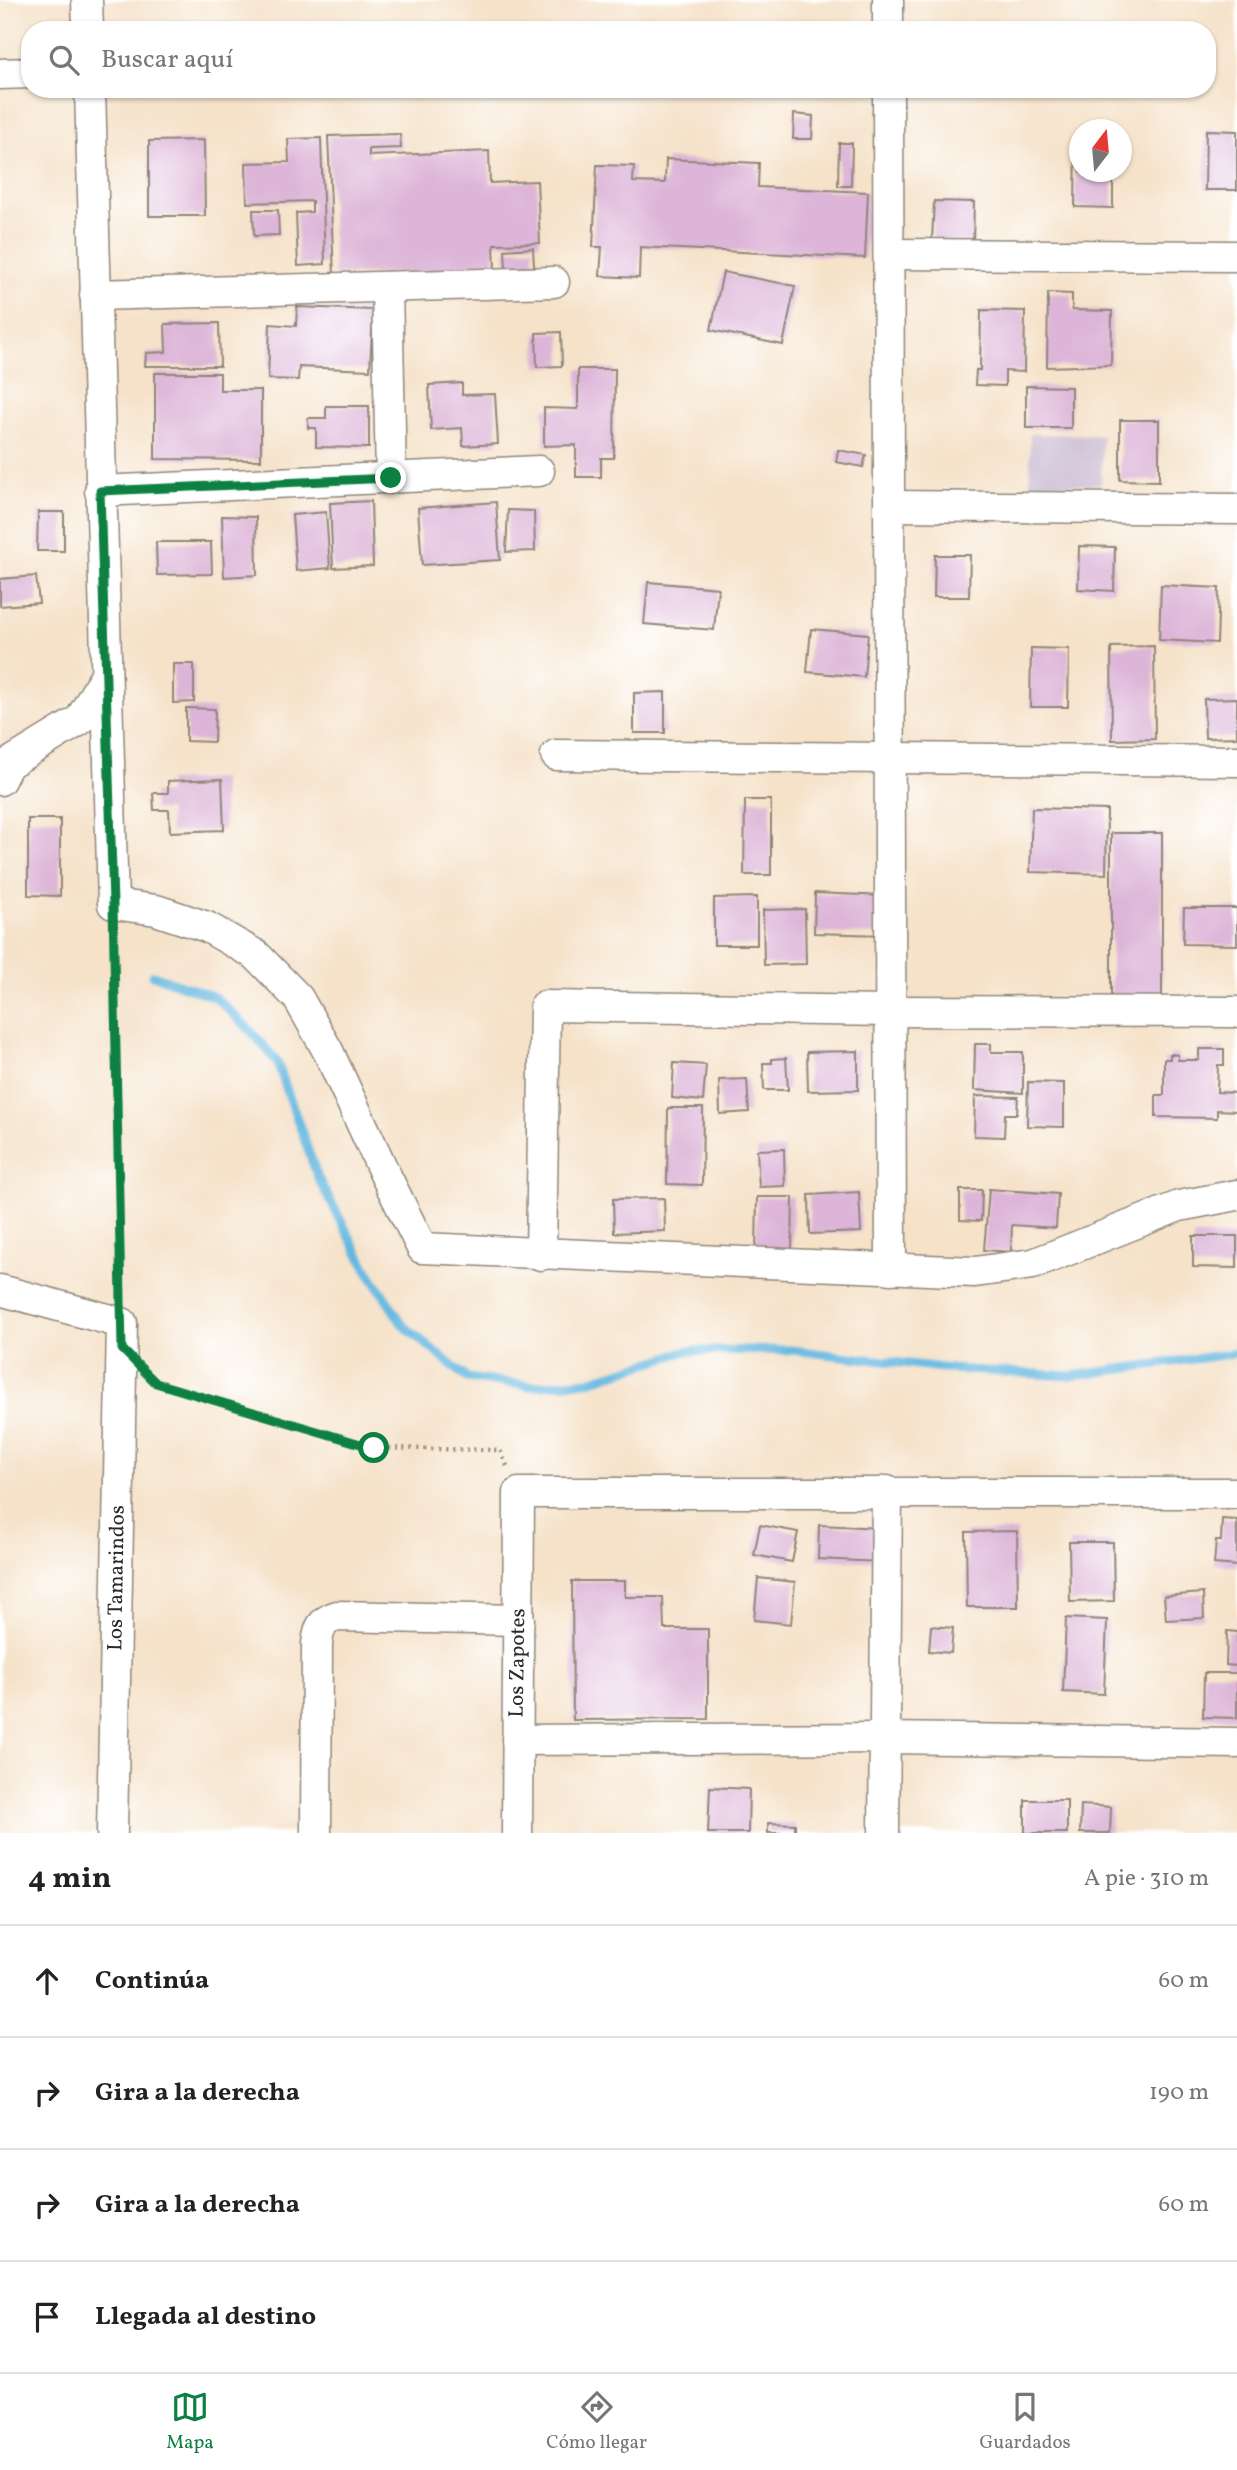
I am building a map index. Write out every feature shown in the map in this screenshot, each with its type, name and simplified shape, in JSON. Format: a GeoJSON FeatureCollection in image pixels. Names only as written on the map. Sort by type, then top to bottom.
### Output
{"type":"FeatureCollection","features":[{"type":"Feature","properties":{"kind":"street"},"geometry":{"type":"LineString","coordinates":[[87,0],[88,21]]}},
{"type":"Feature","properties":{"kind":"street"},"geometry":{"type":"LineString","coordinates":[[888,0],[888,21]]}},
{"type":"Feature","properties":{"kind":"street"},"geometry":{"type":"LineString","coordinates":[[0,74],[21,73]]}},
{"type":"Feature","properties":{"kind":"street"},"geometry":{"type":"LineString","coordinates":[[90,98],[113,904],[156,909],[207,927],[256,955],[298,998],[328,1051],[422,1248],[975,1272],[1033,1264],[1179,1206],[1237,1195]]}},
{"type":"Feature","properties":{"kind":"street"},"geometry":{"type":"LineString","coordinates":[[888,98],[891,1269]]}},
{"type":"Feature","properties":{"kind":"street"},"geometry":{"type":"LineString","coordinates":[[890,254],[1237,256]]}},
{"type":"Feature","properties":{"kind":"street"},"geometry":{"type":"LineString","coordinates":[[95,295],[554,282]]}},
{"type":"Feature","properties":{"kind":"street"},"geometry":{"type":"LineString","coordinates":[[387,287],[391,478]]}},
{"type":"Feature","properties":{"kind":"street"},"geometry":{"type":"LineString","coordinates":[[100,491],[539,471]]}},
{"type":"Feature","properties":{"kind":"street"},"geometry":{"type":"LineString","coordinates":[[890,506],[1237,509]]}},
{"type":"Feature","properties":{"kind":"street"},"geometry":{"type":"LineString","coordinates":[[0,780],[8,764],[80,720],[105,676]]}},
{"type":"Feature","properties":{"kind":"street"},"geometry":{"type":"LineString","coordinates":[[556,755],[1237,761]]}},
{"type":"Feature","properties":{"kind":"street"},"geometry":{"type":"LineString","coordinates":[[541,1255],[545,1006],[1237,1012]]}},
{"type":"Feature","properties":{"kind":"street"},"geometry":{"type":"LineString","coordinates":[[0,1290],[122,1336]]}},
{"type":"Feature","properties":{"kind":"street","name":"Los Tamarindos"},"geometry":{"type":"LineString","coordinates":[[112,1833],[122,1336]]}},
{"type":"Feature","properties":{"kind":"street"},"geometry":{"type":"LineString","coordinates":[[884,1833],[887,1491]]}},
{"type":"Feature","properties":{"kind":"street"},"geometry":{"type":"LineString","coordinates":[[519,1493],[1237,1493]]}},
{"type":"Feature","properties":{"kind":"street","name":"Los Zapotes"},"geometry":{"type":"LineString","coordinates":[[517,1833],[519,1493]]}},
{"type":"Feature","properties":{"kind":"street"},"geometry":{"type":"LineString","coordinates":[[316,1833],[317,1644],[319,1628],[326,1620],[337,1616],[519,1620]]}},
{"type":"Feature","properties":{"kind":"street"},"geometry":{"type":"LineString","coordinates":[[517,1740],[885,1738],[1237,1742]]}},
{"type":"Feature","properties":{"kind":"path"},"geometry":{"type":"LineString","coordinates":[[113,904],[122,1336],[156,1383],[374,1448],[500,1450],[519,1493]]}},
{"type":"Feature","properties":{"kind":"shaded area"},"geometry":{"type":"Polygon","coordinates":[[[1030,434],[1102,435],[1101,485],[1030,484],[1030,434]]]}},
{"type":"Feature","properties":{"kind":"building"},"geometry":{"type":"Polygon","coordinates":[[[794,114],[813,116],[812,139],[793,139],[794,114]]]}},
{"type":"Feature","properties":{"kind":"building"},"geometry":{"type":"Polygon","coordinates":[[[1206,130],[1237,131],[1237,190],[1205,190],[1206,130]]]}},
{"type":"Feature","properties":{"kind":"building"},"geometry":{"type":"Polygon","coordinates":[[[400,134],[401,148],[369,149],[369,156],[489,151],[490,183],[537,181],[540,243],[494,244],[495,270],[334,275],[328,136],[400,134]]]}},
{"type":"Feature","properties":{"kind":"building"},"geometry":{"type":"Polygon","coordinates":[[[321,138],[325,264],[298,266],[296,213],[312,212],[312,201],[247,203],[246,163],[289,162],[288,139],[321,138]]]}},
{"type":"Feature","properties":{"kind":"building"},"geometry":{"type":"Polygon","coordinates":[[[204,140],[205,216],[149,216],[149,141],[204,140]]]}},
{"type":"Feature","properties":{"kind":"building"},"geometry":{"type":"Polygon","coordinates":[[[839,143],[852,143],[851,186],[838,186],[839,143]]]}},
{"type":"Feature","properties":{"kind":"building"},"geometry":{"type":"Polygon","coordinates":[[[666,159],[759,163],[758,187],[868,192],[865,258],[640,247],[639,278],[600,276],[602,247],[593,247],[597,165],[634,166],[633,182],[665,183],[666,159]]]}},
{"type":"Feature","properties":{"kind":"building"},"geometry":{"type":"Polygon","coordinates":[[[1075,182],[1113,182],[1113,208],[1075,207],[1075,182]]]}},
{"type":"Feature","properties":{"kind":"building"},"geometry":{"type":"Polygon","coordinates":[[[934,201],[974,202],[973,242],[932,240],[934,201]]]}},
{"type":"Feature","properties":{"kind":"building"},"geometry":{"type":"Polygon","coordinates":[[[253,210],[278,210],[279,235],[254,236],[253,210]]]}},
{"type":"Feature","properties":{"kind":"building"},"geometry":{"type":"Polygon","coordinates":[[[533,248],[534,267],[506,269],[505,250],[533,248]]]}},
{"type":"Feature","properties":{"kind":"building"},"geometry":{"type":"Polygon","coordinates":[[[723,272],[795,286],[783,345],[711,330],[723,272]]]}},
{"type":"Feature","properties":{"kind":"building"},"geometry":{"type":"Polygon","coordinates":[[[1048,293],[1072,294],[1072,310],[1112,311],[1111,365],[1047,367],[1048,293]]]}},
{"type":"Feature","properties":{"kind":"building"},"geometry":{"type":"Polygon","coordinates":[[[297,307],[373,310],[370,370],[299,367],[298,380],[268,379],[270,324],[296,326],[297,307]]]}},
{"type":"Feature","properties":{"kind":"building"},"geometry":{"type":"Polygon","coordinates":[[[981,310],[1025,311],[1024,372],[1005,371],[1005,386],[975,385],[976,370],[980,370],[981,310]]]}},
{"type":"Feature","properties":{"kind":"building"},"geometry":{"type":"Polygon","coordinates":[[[219,323],[220,366],[145,366],[146,353],[166,352],[165,324],[219,323]]]}},
{"type":"Feature","properties":{"kind":"building"},"geometry":{"type":"Polygon","coordinates":[[[561,332],[562,366],[537,367],[536,333],[561,332]]]}},
{"type":"Feature","properties":{"kind":"building"},"geometry":{"type":"Polygon","coordinates":[[[578,369],[615,369],[614,458],[601,458],[601,477],[576,477],[576,445],[544,446],[544,408],[578,409],[578,369]]]}},
{"type":"Feature","properties":{"kind":"building"},"geometry":{"type":"Polygon","coordinates":[[[155,373],[220,373],[220,390],[261,390],[261,460],[155,459],[155,373]]]}},
{"type":"Feature","properties":{"kind":"building"},"geometry":{"type":"Polygon","coordinates":[[[462,383],[462,395],[495,394],[498,444],[463,446],[462,428],[431,430],[429,385],[462,383]]]}},
{"type":"Feature","properties":{"kind":"building"},"geometry":{"type":"Polygon","coordinates":[[[1026,386],[1071,387],[1071,428],[1026,428],[1026,386]]]}},
{"type":"Feature","properties":{"kind":"building"},"geometry":{"type":"Polygon","coordinates":[[[326,406],[369,406],[369,448],[316,447],[316,428],[308,428],[308,418],[326,418],[326,406]]]}},
{"type":"Feature","properties":{"kind":"building"},"geometry":{"type":"Polygon","coordinates":[[[1120,420],[1159,420],[1159,481],[1120,480],[1120,420]]]}},
{"type":"Feature","properties":{"kind":"building"},"geometry":{"type":"Polygon","coordinates":[[[838,450],[866,455],[863,467],[836,462],[838,450]]]}},
{"type":"Feature","properties":{"kind":"building"},"geometry":{"type":"Polygon","coordinates":[[[371,501],[373,566],[333,568],[330,503],[371,501]]]}},
{"type":"Feature","properties":{"kind":"building"},"geometry":{"type":"Polygon","coordinates":[[[496,502],[500,560],[422,565],[418,508],[496,502]]]}},
{"type":"Feature","properties":{"kind":"building"},"geometry":{"type":"Polygon","coordinates":[[[508,510],[534,511],[535,551],[506,552],[508,510]]]}},
{"type":"Feature","properties":{"kind":"building"},"geometry":{"type":"Polygon","coordinates":[[[38,512],[64,512],[64,551],[37,551],[38,512]]]}},
{"type":"Feature","properties":{"kind":"building"},"geometry":{"type":"Polygon","coordinates":[[[326,512],[330,568],[296,571],[292,515],[326,512]]]}},
{"type":"Feature","properties":{"kind":"building"},"geometry":{"type":"Polygon","coordinates":[[[222,516],[256,517],[257,575],[224,577],[222,516]]]}},
{"type":"Feature","properties":{"kind":"building"},"geometry":{"type":"Polygon","coordinates":[[[156,542],[211,542],[212,574],[157,575],[156,542]]]}},
{"type":"Feature","properties":{"kind":"building"},"geometry":{"type":"Polygon","coordinates":[[[1079,546],[1115,547],[1114,591],[1078,589],[1079,546]]]}},
{"type":"Feature","properties":{"kind":"building"},"geometry":{"type":"Polygon","coordinates":[[[935,555],[970,555],[969,597],[934,597],[935,555]]]}},
{"type":"Feature","properties":{"kind":"building"},"geometry":{"type":"Polygon","coordinates":[[[36,576],[39,603],[0,606],[0,579],[36,576]]]}},
{"type":"Feature","properties":{"kind":"building"},"geometry":{"type":"Polygon","coordinates":[[[648,582],[718,588],[714,630],[644,624],[648,582]]]}},
{"type":"Feature","properties":{"kind":"building"},"geometry":{"type":"Polygon","coordinates":[[[1161,585],[1219,588],[1217,643],[1159,640],[1161,585]]]}},
{"type":"Feature","properties":{"kind":"building"},"geometry":{"type":"Polygon","coordinates":[[[811,629],[868,634],[864,677],[807,672],[811,629]]]}},
{"type":"Feature","properties":{"kind":"building"},"geometry":{"type":"Polygon","coordinates":[[[1154,646],[1155,739],[1112,740],[1111,647],[1154,646]]]}},
{"type":"Feature","properties":{"kind":"building"},"geometry":{"type":"Polygon","coordinates":[[[1031,648],[1069,649],[1068,707],[1030,707],[1031,648]]]}},
{"type":"Feature","properties":{"kind":"building"},"geometry":{"type":"Polygon","coordinates":[[[173,664],[194,664],[194,702],[173,703],[173,664]]]}},
{"type":"Feature","properties":{"kind":"building"},"geometry":{"type":"Polygon","coordinates":[[[665,692],[665,733],[634,733],[634,693],[665,692]]]}},
{"type":"Feature","properties":{"kind":"building"},"geometry":{"type":"Polygon","coordinates":[[[1237,698],[1237,737],[1205,738],[1204,699],[1237,698]]]}},
{"type":"Feature","properties":{"kind":"building"},"geometry":{"type":"Polygon","coordinates":[[[186,708],[215,709],[214,742],[186,741],[186,708]]]}},
{"type":"Feature","properties":{"kind":"building"},"geometry":{"type":"Polygon","coordinates":[[[222,779],[224,830],[170,832],[169,810],[154,810],[153,793],[168,793],[168,781],[222,779]]]}},
{"type":"Feature","properties":{"kind":"building"},"geometry":{"type":"Polygon","coordinates":[[[745,800],[771,800],[771,875],[744,875],[745,800]]]}},
{"type":"Feature","properties":{"kind":"building"},"geometry":{"type":"Polygon","coordinates":[[[1032,808],[1107,810],[1106,874],[1030,872],[1032,808]]]}},
{"type":"Feature","properties":{"kind":"building"},"geometry":{"type":"Polygon","coordinates":[[[28,819],[60,819],[60,896],[28,895],[28,819]]]}},
{"type":"Feature","properties":{"kind":"building"},"geometry":{"type":"Polygon","coordinates":[[[1111,833],[1162,833],[1162,998],[1111,998],[1111,833]]]}},
{"type":"Feature","properties":{"kind":"building"},"geometry":{"type":"Polygon","coordinates":[[[815,893],[886,896],[885,935],[814,933],[815,893]]]}},
{"type":"Feature","properties":{"kind":"building"},"geometry":{"type":"Polygon","coordinates":[[[757,897],[757,945],[714,945],[714,898],[757,897]]]}},
{"type":"Feature","properties":{"kind":"building"},"geometry":{"type":"Polygon","coordinates":[[[1184,908],[1237,908],[1237,945],[1183,944],[1184,908]]]}},
{"type":"Feature","properties":{"kind":"building"},"geometry":{"type":"Polygon","coordinates":[[[805,909],[806,964],[764,965],[763,910],[805,909]]]}},
{"type":"Feature","properties":{"kind":"building"},"geometry":{"type":"Polygon","coordinates":[[[975,1044],[991,1044],[991,1052],[1023,1052],[1023,1093],[974,1090],[975,1044]]]}},
{"type":"Feature","properties":{"kind":"building"},"geometry":{"type":"Polygon","coordinates":[[[1199,1049],[1224,1049],[1224,1065],[1218,1065],[1217,1092],[1237,1093],[1237,1111],[1217,1110],[1217,1118],[1156,1117],[1156,1095],[1164,1095],[1164,1059],[1170,1059],[1170,1054],[1178,1055],[1178,1060],[1199,1060],[1199,1049]]]}},
{"type":"Feature","properties":{"kind":"building"},"geometry":{"type":"Polygon","coordinates":[[[858,1051],[858,1090],[808,1091],[807,1052],[858,1051]]]}},
{"type":"Feature","properties":{"kind":"building"},"geometry":{"type":"Polygon","coordinates":[[[786,1058],[788,1090],[764,1090],[763,1063],[786,1058]]]}},
{"type":"Feature","properties":{"kind":"building"},"geometry":{"type":"Polygon","coordinates":[[[674,1063],[706,1065],[703,1101],[672,1098],[674,1063]]]}},
{"type":"Feature","properties":{"kind":"building"},"geometry":{"type":"Polygon","coordinates":[[[747,1079],[749,1112],[720,1114],[719,1080],[747,1079]]]}},
{"type":"Feature","properties":{"kind":"building"},"geometry":{"type":"Polygon","coordinates":[[[1028,1082],[1064,1083],[1064,1127],[1027,1126],[1028,1082]]]}},
{"type":"Feature","properties":{"kind":"building"},"geometry":{"type":"Polygon","coordinates":[[[975,1096],[1018,1097],[1017,1114],[1005,1114],[1004,1137],[974,1136],[975,1096]]]}},
{"type":"Feature","properties":{"kind":"building"},"geometry":{"type":"Polygon","coordinates":[[[668,1108],[703,1108],[702,1185],[667,1184],[668,1108]]]}},
{"type":"Feature","properties":{"kind":"building"},"geometry":{"type":"Polygon","coordinates":[[[784,1149],[785,1186],[759,1187],[757,1150],[784,1149]]]}},
{"type":"Feature","properties":{"kind":"building"},"geometry":{"type":"Polygon","coordinates":[[[989,1189],[1058,1194],[1056,1228],[1012,1225],[1011,1252],[984,1250],[989,1189]]]}},
{"type":"Feature","properties":{"kind":"building"},"geometry":{"type":"Polygon","coordinates":[[[960,1190],[982,1190],[981,1221],[960,1220],[960,1190]]]}},
{"type":"Feature","properties":{"kind":"building"},"geometry":{"type":"Polygon","coordinates":[[[859,1192],[861,1232],[810,1234],[809,1195],[859,1192]]]}},
{"type":"Feature","properties":{"kind":"building"},"geometry":{"type":"Polygon","coordinates":[[[757,1197],[793,1197],[792,1249],[756,1249],[757,1197]]]}},
{"type":"Feature","properties":{"kind":"building"},"geometry":{"type":"Polygon","coordinates":[[[664,1198],[665,1231],[614,1233],[613,1199],[664,1198]]]}},
{"type":"Feature","properties":{"kind":"building"},"geometry":{"type":"Polygon","coordinates":[[[1193,1236],[1237,1236],[1237,1268],[1193,1267],[1193,1236]]]}},
{"type":"Feature","properties":{"kind":"building"},"geometry":{"type":"Polygon","coordinates":[[[1222,1519],[1237,1520],[1237,1566],[1214,1564],[1216,1541],[1221,1541],[1222,1519]]]}},
{"type":"Feature","properties":{"kind":"building"},"geometry":{"type":"Polygon","coordinates":[[[760,1525],[798,1532],[792,1562],[754,1555],[760,1525]]]}},
{"type":"Feature","properties":{"kind":"building"},"geometry":{"type":"Polygon","coordinates":[[[819,1525],[881,1528],[880,1562],[818,1559],[819,1525]]]}},
{"type":"Feature","properties":{"kind":"building"},"geometry":{"type":"Polygon","coordinates":[[[1017,1531],[1018,1607],[967,1607],[966,1532],[1017,1531]]]}},
{"type":"Feature","properties":{"kind":"building"},"geometry":{"type":"Polygon","coordinates":[[[1069,1542],[1113,1542],[1114,1601],[1070,1602],[1069,1542]]]}},
{"type":"Feature","properties":{"kind":"building"},"geometry":{"type":"Polygon","coordinates":[[[758,1578],[795,1582],[791,1624],[754,1620],[758,1578]]]}},
{"type":"Feature","properties":{"kind":"building"},"geometry":{"type":"Polygon","coordinates":[[[572,1581],[625,1581],[625,1597],[663,1597],[664,1629],[708,1629],[708,1719],[573,1720],[572,1581]]]}},
{"type":"Feature","properties":{"kind":"building"},"geometry":{"type":"Polygon","coordinates":[[[1203,1593],[1204,1618],[1166,1620],[1164,1596],[1203,1593]]]}},
{"type":"Feature","properties":{"kind":"building"},"geometry":{"type":"Polygon","coordinates":[[[1066,1618],[1107,1620],[1104,1694],[1063,1692],[1066,1618]]]}},
{"type":"Feature","properties":{"kind":"building"},"geometry":{"type":"Polygon","coordinates":[[[931,1626],[953,1628],[951,1653],[929,1651],[931,1626]]]}},
{"type":"Feature","properties":{"kind":"building"},"geometry":{"type":"Polygon","coordinates":[[[1227,1631],[1237,1632],[1237,1666],[1226,1665],[1227,1631]]]}},
{"type":"Feature","properties":{"kind":"building"},"geometry":{"type":"Polygon","coordinates":[[[1204,1673],[1237,1673],[1237,1718],[1203,1717],[1204,1673]]]}},
{"type":"Feature","properties":{"kind":"building"},"geometry":{"type":"Polygon","coordinates":[[[710,1787],[749,1789],[748,1833],[708,1833],[710,1787]]]}},
{"type":"Feature","properties":{"kind":"building"},"geometry":{"type":"Polygon","coordinates":[[[1025,1800],[1067,1800],[1067,1833],[1025,1833],[1025,1800]]]}},
{"type":"Feature","properties":{"kind":"building"},"geometry":{"type":"Polygon","coordinates":[[[1081,1805],[1111,1807],[1110,1833],[1080,1833],[1081,1805]]]}},
{"type":"Feature","properties":{"kind":"building"},"geometry":{"type":"Polygon","coordinates":[[[768,1823],[795,1824],[795,1833],[768,1833],[768,1823]]]}},
{"type":"Feature","properties":{"kind":"waterway"},"geometry":{"type":"LineString","coordinates":[[153,975],[215,997],[252,1032],[277,1062],[318,1178],[368,1271],[403,1325],[467,1378],[531,1386],[589,1381],[687,1351],[791,1350],[951,1369],[1070,1376],[1237,1353]]}},
{"type":"Feature","properties":{"kind":"route"},"geometry":{"type":"LineString","coordinates":[[374,1448],[156,1383],[122,1349],[113,904],[100,491],[391,478]]}}]}
